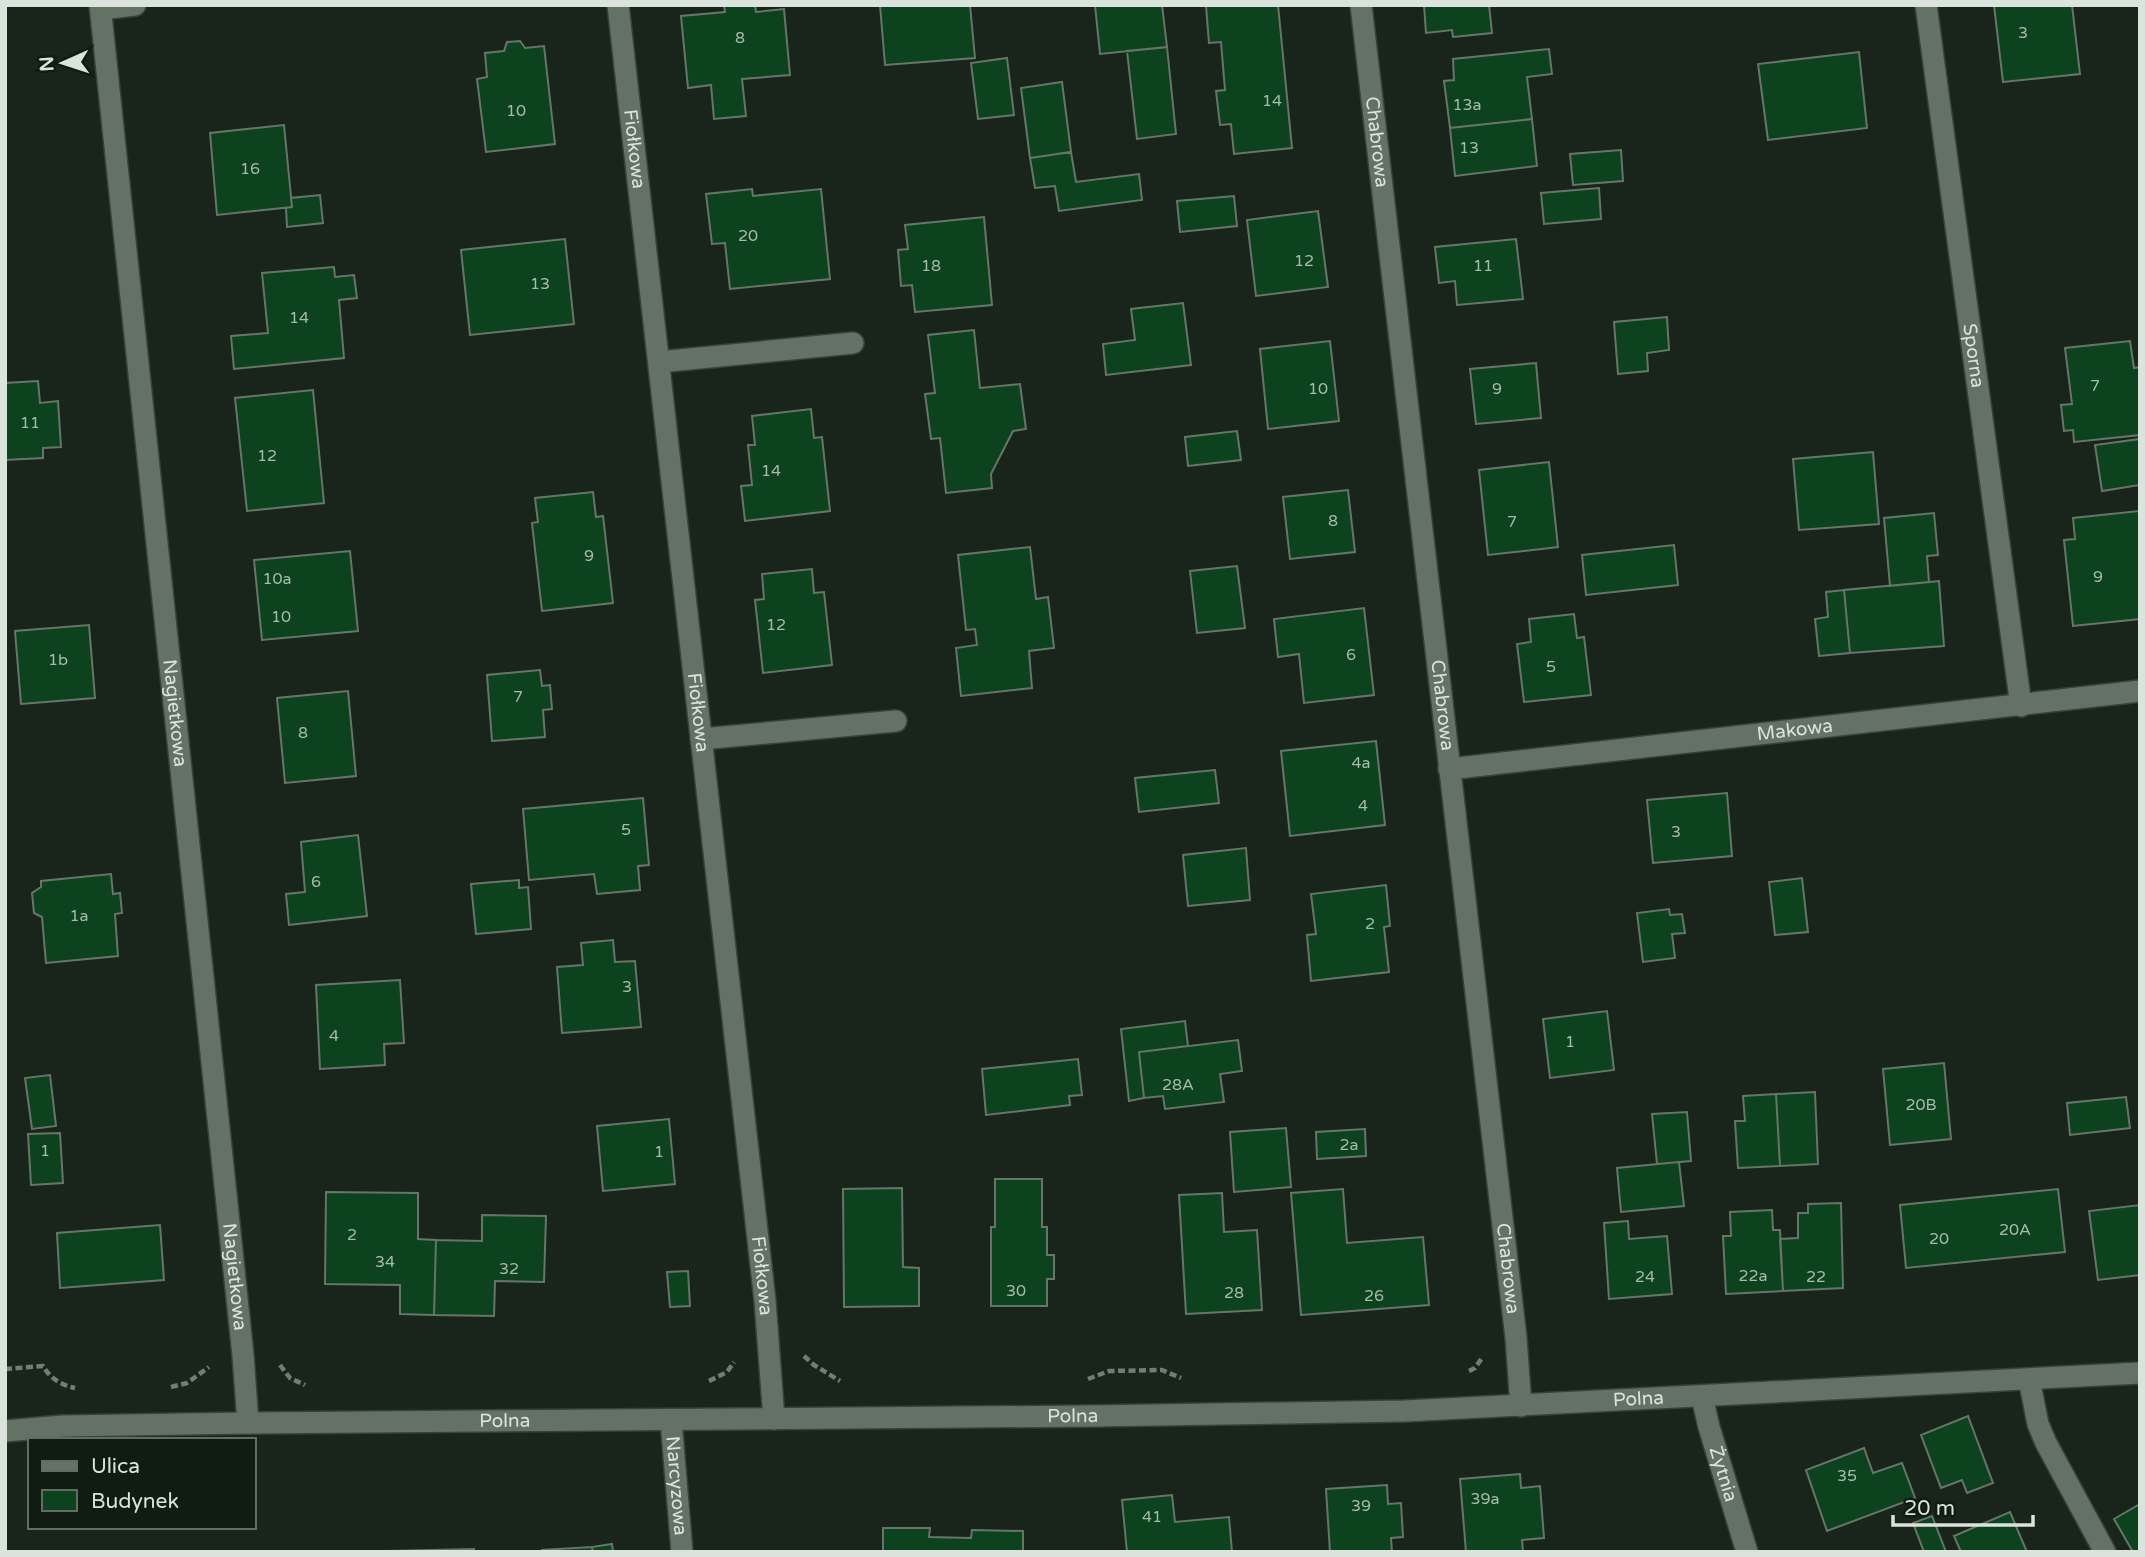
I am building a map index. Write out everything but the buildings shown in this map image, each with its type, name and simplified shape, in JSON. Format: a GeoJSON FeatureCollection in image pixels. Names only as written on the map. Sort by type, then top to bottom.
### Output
{"type":"FeatureCollection","features":[{"type":"Feature","properties":{"kind":"street"},"geometry":{"type":"LineString","coordinates":[[100,7],[135,5]]}},
{"type":"Feature","properties":{"kind":"street","name":"Fiołkowa"},"geometry":{"type":"LineString","coordinates":[[618,5],[765,1301],[774,1419]]}},
{"type":"Feature","properties":{"kind":"street","name":"Chabrowa"},"geometry":{"type":"LineString","coordinates":[[1361,5],[1513,1310],[1521,1406]]}},
{"type":"Feature","properties":{"kind":"street","name":"Sporna"},"geometry":{"type":"LineString","coordinates":[[1926,5],[2021,706]]}},
{"type":"Feature","properties":{"kind":"street","name":"Nagietkowa"},"geometry":{"type":"LineString","coordinates":[[100,7],[248,1423]]}},
{"type":"Feature","properties":{"kind":"street"},"geometry":{"type":"LineString","coordinates":[[659,362],[853,343]]}},
{"type":"Feature","properties":{"kind":"street","name":"Makowa"},"geometry":{"type":"LineString","coordinates":[[1449,769],[2140,691]]}},
{"type":"Feature","properties":{"kind":"street"},"geometry":{"type":"LineString","coordinates":[[701,739],[896,720]]}},
{"type":"Feature","properties":{"kind":"street","name":"Polna"},"geometry":{"type":"LineString","coordinates":[[5,1431],[63,1426],[248,1423],[1405,1411],[2140,1373]]}},
{"type":"Feature","properties":{"kind":"street"},"geometry":{"type":"LineString","coordinates":[[2029,1379],[2038,1424],[2046,1443],[2105,1552]]}},
{"type":"Feature","properties":{"kind":"street","name":"Żytnia"},"geometry":{"type":"LineString","coordinates":[[1702,1397],[1747,1552]]}},
{"type":"Feature","properties":{"kind":"street","name":"Narcyzowa"},"geometry":{"type":"LineString","coordinates":[[671,1420],[682,1552]]}},
{"type":"Feature","properties":{"kind":"path"},"geometry":{"type":"LineString","coordinates":[[277,1360],[290,1378],[300,1384],[315,1385]]}},
{"type":"Feature","properties":{"kind":"path"},"geometry":{"type":"LineString","coordinates":[[158,1387],[187,1384],[214,1361]]}},
{"type":"Feature","properties":{"kind":"path"},"geometry":{"type":"LineString","coordinates":[[702,1383],[715,1380],[727,1372],[735,1361]]}},
{"type":"Feature","properties":{"kind":"path"},"geometry":{"type":"LineString","coordinates":[[5,1369],[43,1366],[48,1375],[62,1384],[79,1388]]}},
{"type":"Feature","properties":{"kind":"path"},"geometry":{"type":"LineString","coordinates":[[1109,1371],[1162,1370]]}}]}
